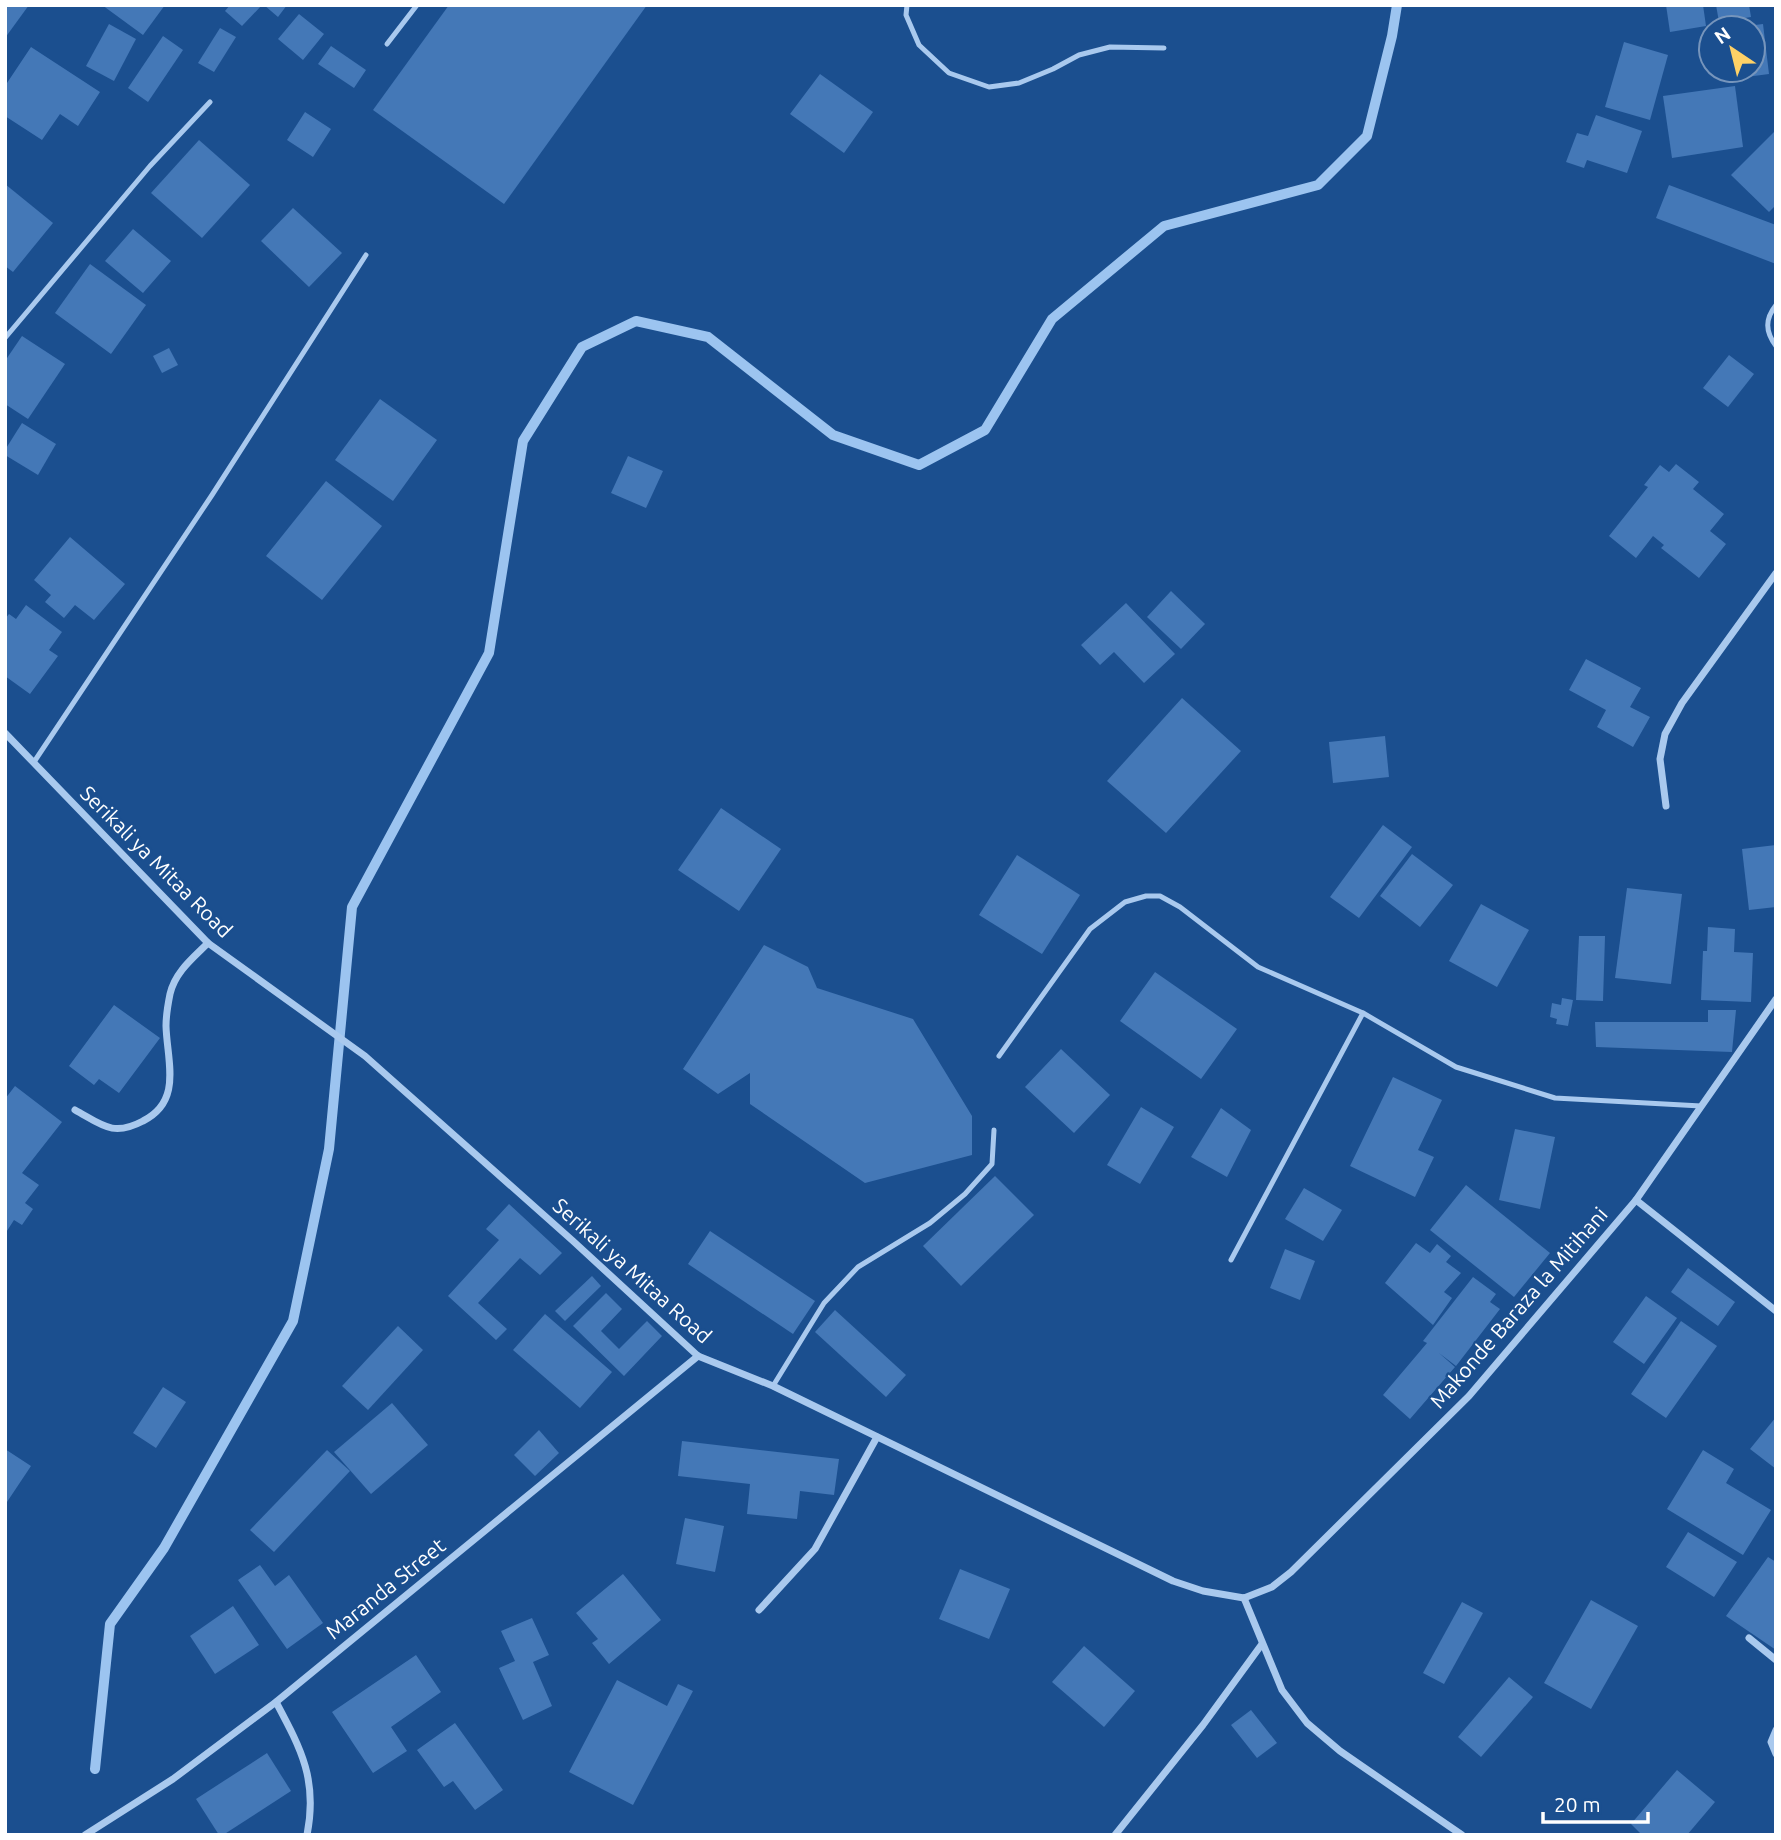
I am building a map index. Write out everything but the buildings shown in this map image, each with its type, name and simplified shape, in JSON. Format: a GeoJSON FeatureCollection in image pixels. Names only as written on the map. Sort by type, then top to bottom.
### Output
{"type":"FeatureCollection","features":[{"type":"Feature","properties":{"kind":"street"},"geometry":{"type":"LineString","coordinates":[[1666,806],[1660,759],[1665,734],[1682,703],[1776,573]]}},
{"type":"Feature","properties":{"kind":"street","name":"Serikali ya Mitaa Road"},"geometry":{"type":"LineString","coordinates":[[5,733],[208,943],[365,1056],[698,1356],[773,1386],[1172,1581],[1203,1591],[1244,1598]]}},
{"type":"Feature","properties":{"kind":"street"},"geometry":{"type":"LineString","coordinates":[[75,1110],[108,1129],[131,1128],[154,1116],[168,1097],[172,1073],[166,1024],[171,991],[182,968],[208,943]]}},
{"type":"Feature","properties":{"kind":"street","name":"Makonde Baraza la Mitihani"},"geometry":{"type":"LineString","coordinates":[[1244,1598],[1272,1587],[1291,1572],[1469,1396],[1636,1200],[1776,999]]}},
{"type":"Feature","properties":{"kind":"street"},"geometry":{"type":"LineString","coordinates":[[1636,1200],[1776,1311]]}},
{"type":"Feature","properties":{"kind":"street","name":"Maranda Street"},"geometry":{"type":"LineString","coordinates":[[85,1835],[173,1779],[276,1702],[698,1356]]}},
{"type":"Feature","properties":{"kind":"street"},"geometry":{"type":"LineString","coordinates":[[759,1610],[815,1549],[877,1437]]}},
{"type":"Feature","properties":{"kind":"street"},"geometry":{"type":"LineString","coordinates":[[1244,1598],[1282,1690],[1307,1723],[1340,1751],[1462,1835]]}},
{"type":"Feature","properties":{"kind":"street"},"geometry":{"type":"LineString","coordinates":[[1749,1638],[1776,1660]]}},
{"type":"Feature","properties":{"kind":"street"},"geometry":{"type":"LineString","coordinates":[[1115,1835],[1203,1725],[1262,1644]]}},
{"type":"Feature","properties":{"kind":"street"},"geometry":{"type":"LineString","coordinates":[[276,1702],[299,1745],[307,1772],[311,1797],[307,1835]]}},
{"type":"Feature","properties":{"kind":"street"},"geometry":{"type":"LineString","coordinates":[[1776,1730],[1771,1742],[1776,1754]]}},
{"type":"Feature","properties":{"kind":"lane"},"geometry":{"type":"LineString","coordinates":[[387,44],[417,5]]}},
{"type":"Feature","properties":{"kind":"lane"},"geometry":{"type":"LineString","coordinates":[[907,5],[906,15],[919,45],[949,73],[989,87],[1019,83],[1079,55],[1110,47],[1164,48]]}},
{"type":"Feature","properties":{"kind":"lane"},"geometry":{"type":"LineString","coordinates":[[5,338],[150,166],[210,102]]}},
{"type":"Feature","properties":{"kind":"lane"},"geometry":{"type":"LineString","coordinates":[[34,762],[212,495],[366,255]]}},
{"type":"Feature","properties":{"kind":"lane"},"geometry":{"type":"LineString","coordinates":[[1776,304],[1767,322],[1770,338],[1776,346]]}},
{"type":"Feature","properties":{"kind":"lane"},"geometry":{"type":"LineString","coordinates":[[999,1056],[1090,929],[1125,902],[1146,896],[1160,896],[1180,907],[1258,967],[1363,1013],[1456,1067],[1555,1098],[1701,1106]]}},
{"type":"Feature","properties":{"kind":"lane"},"geometry":{"type":"LineString","coordinates":[[1231,1260],[1363,1013]]}},
{"type":"Feature","properties":{"kind":"lane"},"geometry":{"type":"LineString","coordinates":[[773,1386],[824,1303],[858,1267],[930,1223],[965,1194],[992,1164],[994,1130]]}},
{"type":"Feature","properties":{"kind":"waterway"},"geometry":{"type":"LineString","coordinates":[[95,1769],[110,1624],[164,1548],[293,1321],[329,1149],[352,907],[489,653],[523,441],[582,347],[636,321],[708,337],[833,435],[919,465],[985,430],[1052,319],[1164,226],[1318,185],[1367,136],[1397,5]]}}]}
